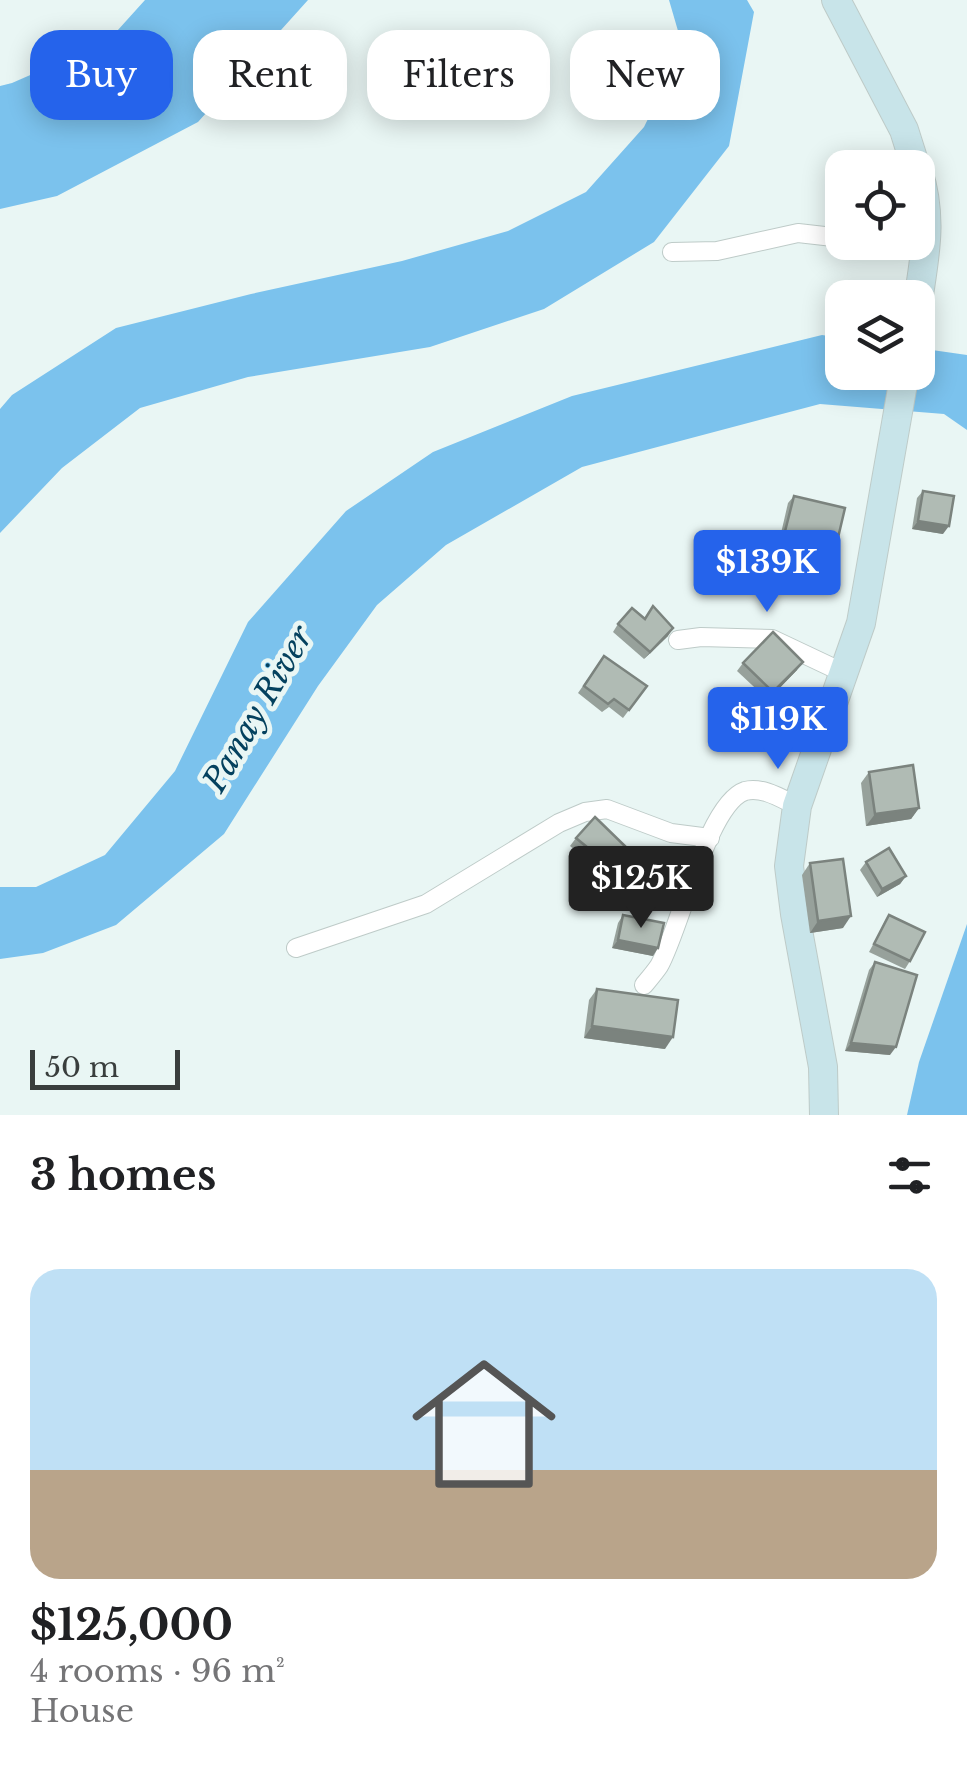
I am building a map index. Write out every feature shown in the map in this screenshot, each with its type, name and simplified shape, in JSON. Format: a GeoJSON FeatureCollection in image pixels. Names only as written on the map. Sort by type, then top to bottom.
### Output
{"type":"FeatureCollection","features":[{"type":"Feature","properties":{"kind":"main road"},"geometry":{"type":"LineString","coordinates":[[836,0],[911,150]]}},
{"type":"Feature","properties":{"kind":"main road"},"geometry":{"type":"LineString","coordinates":[[824,1115],[823,1067],[789,866],[797,806],[861,624],[902,390]]}},
{"type":"Feature","properties":{"kind":"street"},"geometry":{"type":"LineString","coordinates":[[672,252],[717,250],[798,233],[825,236]]}},
{"type":"Feature","properties":{"kind":"street"},"geometry":{"type":"LineString","coordinates":[[678,640],[772,639],[844,673]]}},
{"type":"Feature","properties":{"kind":"street"},"geometry":{"type":"LineString","coordinates":[[644,985],[660,964],[710,838],[730,800],[748,790],[765,791],[797,806]]}},
{"type":"Feature","properties":{"kind":"street"},"geometry":{"type":"LineString","coordinates":[[296,948],[426,904],[559,822],[585,812],[607,809],[671,833],[710,838]]}},
{"type":"Feature","properties":{"kind":"water"},"geometry":{"type":"Polygon","coordinates":[[[145,0],[308,0],[281,30],[193,30],[193,120],[198,122],[57,196],[0,209],[0,86],[30,75],[30,120],[173,120],[173,30],[118,30],[145,0]]]}},
{"type":"Feature","properties":{"kind":"water"},"geometry":{"type":"Polygon","coordinates":[[[669,0],[747,0],[754,12],[729,146],[654,242],[544,309],[430,347],[248,377],[140,408],[62,468],[0,533],[0,409],[12,395],[116,328],[402,261],[508,231],[586,192],[647,120],[720,120],[720,30],[678,30],[669,0]]]}},
{"type":"Feature","properties":{"kind":"water","name":"Panay River"},"geometry":{"type":"Polygon","coordinates":[[[822,335],[825,390],[935,390],[935,350],[967,355],[967,430],[944,414],[820,404],[582,467],[446,545],[377,605],[318,686],[224,834],[116,925],[43,953],[0,959],[0,887],[36,887],[105,855],[175,771],[248,622],[346,511],[433,452],[572,396],[822,335]]]}},
{"type":"Feature","properties":{"kind":"water"},"geometry":{"type":"Polygon","coordinates":[[[967,924],[967,1115],[907,1115],[919,1062],[967,924]]]}},
{"type":"Feature","properties":{"kind":"building"},"geometry":{"type":"Polygon","coordinates":[[[923,491],[954,496],[949,526],[918,521],[923,491]]]}},
{"type":"Feature","properties":{"kind":"building"},"geometry":{"type":"Polygon","coordinates":[[[794,496],[845,508],[833,559],[781,547],[794,496]]]}},
{"type":"Feature","properties":{"kind":"building"},"geometry":{"type":"Polygon","coordinates":[[[653,606],[673,628],[650,652],[618,624],[632,608],[645,619],[653,606]]]}},
{"type":"Feature","properties":{"kind":"building"},"geometry":{"type":"Polygon","coordinates":[[[773,632],[803,662],[773,692],[743,663],[773,632]]]}},
{"type":"Feature","properties":{"kind":"building"},"geometry":{"type":"Polygon","coordinates":[[[604,656],[647,686],[629,710],[614,699],[608,704],[584,686],[604,656]]]}},
{"type":"Feature","properties":{"kind":"building"},"geometry":{"type":"Polygon","coordinates":[[[913,765],[919,808],[875,814],[869,772],[913,765]]]}},
{"type":"Feature","properties":{"kind":"building"},"geometry":{"type":"Polygon","coordinates":[[[595,817],[629,850],[610,866],[576,838],[595,817]]]}},
{"type":"Feature","properties":{"kind":"building"},"geometry":{"type":"Polygon","coordinates":[[[889,848],[906,876],[882,889],[866,862],[889,848]]]}},
{"type":"Feature","properties":{"kind":"building"},"geometry":{"type":"Polygon","coordinates":[[[653,853],[664,867],[649,876],[639,865],[653,853]]]}},
{"type":"Feature","properties":{"kind":"building"},"geometry":{"type":"Polygon","coordinates":[[[843,859],[851,916],[818,921],[810,863],[843,859]]]}},
{"type":"Feature","properties":{"kind":"building"},"geometry":{"type":"Polygon","coordinates":[[[625,869],[633,885],[614,889],[604,881],[625,869]]]}},
{"type":"Feature","properties":{"kind":"building"},"geometry":{"type":"Polygon","coordinates":[[[623,915],[664,923],[658,948],[618,940],[623,915]]]}},
{"type":"Feature","properties":{"kind":"building"},"geometry":{"type":"Polygon","coordinates":[[[889,915],[925,932],[910,961],[874,944],[889,915]]]}},
{"type":"Feature","properties":{"kind":"building"},"geometry":{"type":"Polygon","coordinates":[[[875,962],[917,975],[896,1047],[851,1043],[875,962]]]}},
{"type":"Feature","properties":{"kind":"building"},"geometry":{"type":"Polygon","coordinates":[[[597,989],[678,1000],[673,1037],[592,1026],[597,989]]]}}]}
